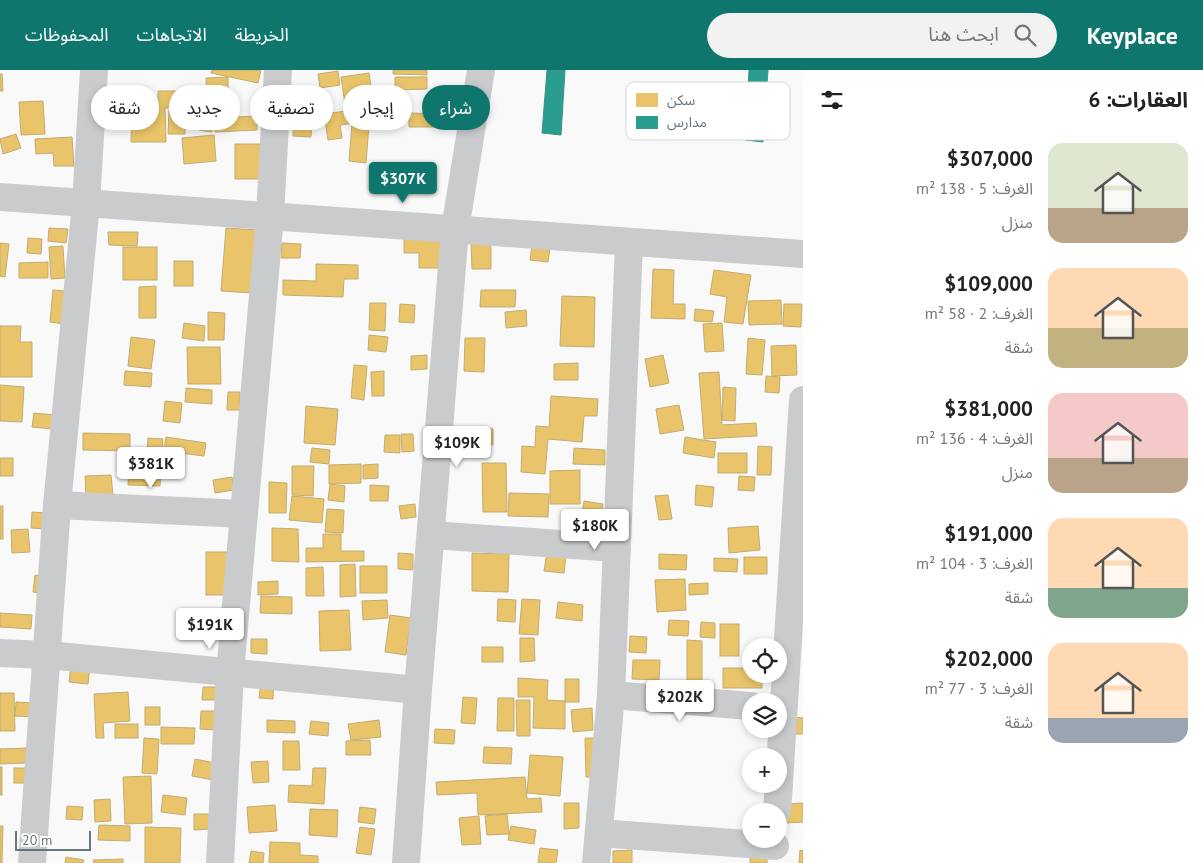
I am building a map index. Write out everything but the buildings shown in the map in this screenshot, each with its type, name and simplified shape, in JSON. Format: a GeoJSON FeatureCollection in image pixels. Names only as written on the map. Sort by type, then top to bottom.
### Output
{"type":"FeatureCollection","features":[{"type":"Feature","properties":{"kind":"street"},"geometry":{"type":"LineString","coordinates":[[32,863],[57,506],[86,203],[94,70]]}},
{"type":"Feature","properties":{"kind":"street"},"geometry":{"type":"LineString","coordinates":[[220,863],[230,673],[270,216],[278,70]]}},
{"type":"Feature","properties":{"kind":"street"},"geometry":{"type":"LineString","coordinates":[[406,863],[455,229],[481,70]]}},
{"type":"Feature","properties":{"kind":"street"},"geometry":{"type":"LineString","coordinates":[[0,197],[803,254]]}},
{"type":"Feature","properties":{"kind":"street"},"geometry":{"type":"LineString","coordinates":[[596,863],[611,695],[629,242]]}},
{"type":"Feature","properties":{"kind":"street"},"geometry":{"type":"LineString","coordinates":[[783,748],[788,709],[803,400]]}},
{"type":"Feature","properties":{"kind":"street"},"geometry":{"type":"LineString","coordinates":[[57,506],[243,514]]}},
{"type":"Feature","properties":{"kind":"street"},"geometry":{"type":"LineString","coordinates":[[431,535],[617,548]]}},
{"type":"Feature","properties":{"kind":"street"},"geometry":{"type":"LineString","coordinates":[[0,653],[47,655],[418,690]]}},
{"type":"Feature","properties":{"kind":"street"},"geometry":{"type":"LineString","coordinates":[[611,695],[742,705]]}},
{"type":"Feature","properties":{"kind":"street"},"geometry":{"type":"LineString","coordinates":[[599,833],[775,849]]}}]}
